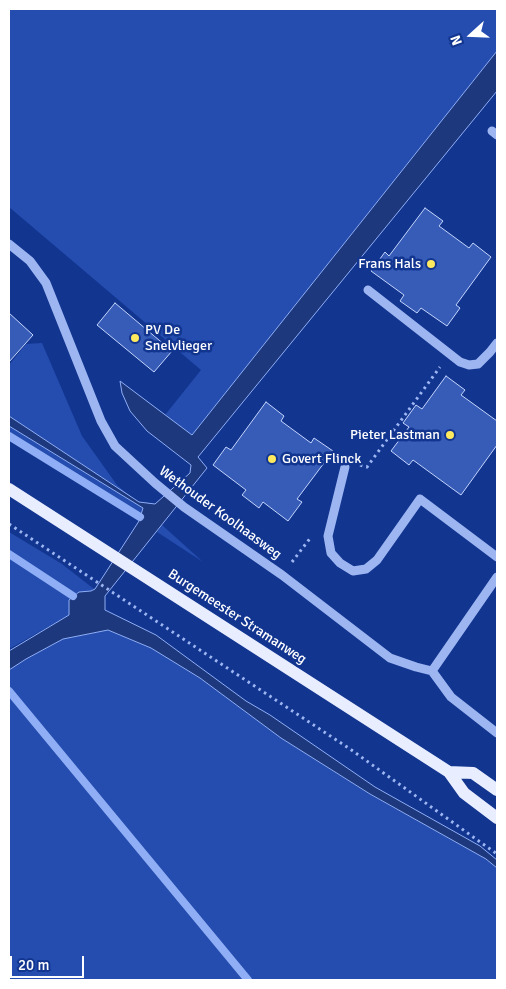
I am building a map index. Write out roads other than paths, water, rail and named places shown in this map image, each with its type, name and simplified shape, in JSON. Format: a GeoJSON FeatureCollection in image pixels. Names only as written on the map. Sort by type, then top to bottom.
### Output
{"type":"FeatureCollection","features":[{"type":"Feature","properties":{"kind":"main road","name":"Burgemeester Stramanweg"},"geometry":{"type":"LineString","coordinates":[[9,488],[448,772],[464,793],[497,818]]}},
{"type":"Feature","properties":{"kind":"main road"},"geometry":{"type":"LineString","coordinates":[[448,772],[473,773],[497,790]]}},
{"type":"Feature","properties":{"kind":"street","name":"Wethouder Koolhaasweg"},"geometry":{"type":"LineString","coordinates":[[9,244],[30,261],[46,283],[100,421],[114,446],[184,507],[282,575],[390,658],[432,671]]}},
{"type":"Feature","properties":{"kind":"street"},"geometry":{"type":"LineString","coordinates":[[368,290],[460,362],[470,365],[478,364],[497,343]]}},
{"type":"Feature","properties":{"kind":"street"},"geometry":{"type":"LineString","coordinates":[[345,467],[328,536],[332,553],[340,563],[353,571],[366,569],[377,560],[420,499],[497,557]]}},
{"type":"Feature","properties":{"kind":"street"},"geometry":{"type":"LineString","coordinates":[[497,576],[432,671],[451,696],[497,733]]}},
{"type":"Feature","properties":{"kind":"waterway"},"geometry":{"type":"LineString","coordinates":[[9,436],[140,517]]}},
{"type":"Feature","properties":{"kind":"waterway"},"geometry":{"type":"LineString","coordinates":[[9,554],[73,596]]}},
{"type":"Feature","properties":{"kind":"waterway"},"geometry":{"type":"LineString","coordinates":[[9,691],[248,980]]}},
{"type":"Feature","properties":{"kind":"place","name":"Frans Hals"},"geometry":{"type":"Point","coordinates":[431,264]}},
{"type":"Feature","properties":{"kind":"place","name":"PV De Snelvlieger"},"geometry":{"type":"Point","coordinates":[135,338]}},
{"type":"Feature","properties":{"kind":"place","name":"Pieter Lastman"},"geometry":{"type":"Point","coordinates":[450,435]}},
{"type":"Feature","properties":{"kind":"place","name":"Govert Flinck"},"geometry":{"type":"Point","coordinates":[272,459]}}]}
